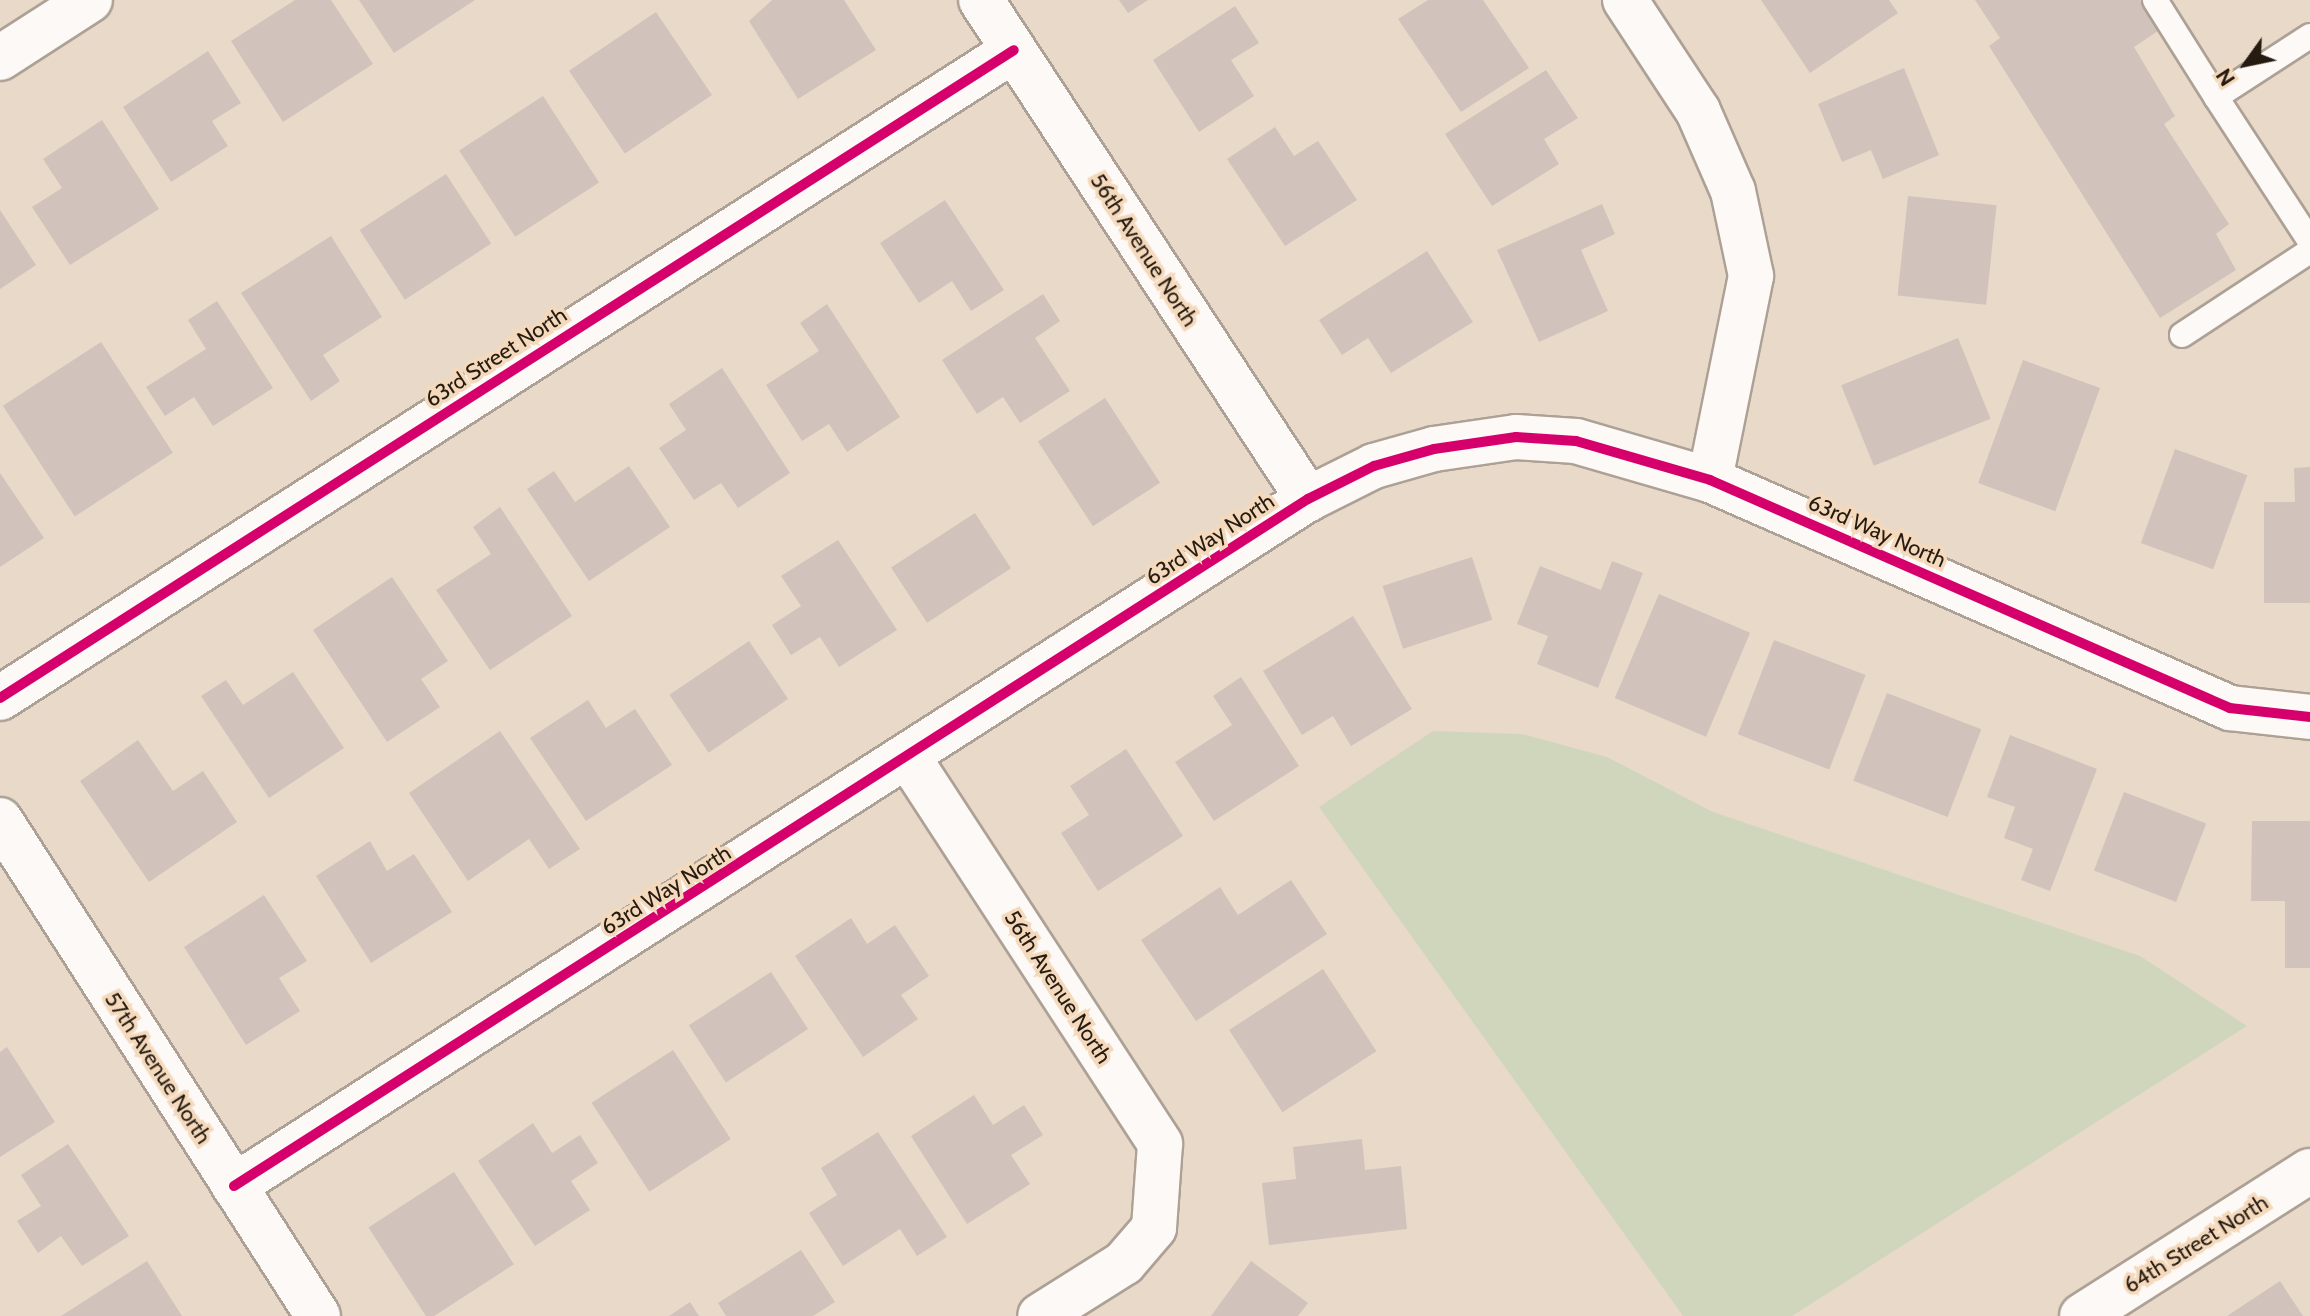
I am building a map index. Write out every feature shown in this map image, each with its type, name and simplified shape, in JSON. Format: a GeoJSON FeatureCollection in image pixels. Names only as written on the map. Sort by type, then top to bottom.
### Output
{"type":"FeatureCollection","features":[{"type":"Feature","properties":{"kind":"street"},"geometry":{"type":"LineString","coordinates":[[0,58],[90,0]]}},
{"type":"Feature","properties":{"kind":"street","name":"56th Avenue North"},"geometry":{"type":"LineString","coordinates":[[981,0],[1308,499]]}},
{"type":"Feature","properties":{"kind":"street"},"geometry":{"type":"LineString","coordinates":[[1625,0],[1698,111],[1733,191],[1751,276],[1710,480]]}},
{"type":"Feature","properties":{"kind":"street","name":"63rd Street North"},"geometry":{"type":"LineString","coordinates":[[0,698],[1014,50]]}},
{"type":"Feature","properties":{"kind":"street","name":"63rd Way North"},"geometry":{"type":"LineString","coordinates":[[234,1186],[910,760],[1308,499],[1374,466],[1516,437],[1576,441],[1710,480],[2230,708],[2310,717]]}},
{"type":"Feature","properties":{"kind":"street","name":"56th Avenue North"},"geometry":{"type":"LineString","coordinates":[[910,760],[1160,1144],[1154,1228],[1124,1263],[1040,1316]]}},
{"type":"Feature","properties":{"kind":"street","name":"57th Avenue North"},"geometry":{"type":"LineString","coordinates":[[0,820],[318,1316]]}},
{"type":"Feature","properties":{"kind":"street","name":"64th Street North"},"geometry":{"type":"LineString","coordinates":[[2082,1316],[2310,1171]]}},
{"type":"Feature","properties":{"kind":"lane"},"geometry":{"type":"LineString","coordinates":[[2155,0],[2310,241]]}},
{"type":"Feature","properties":{"kind":"lane"},"geometry":{"type":"LineString","coordinates":[[2216,97],[2310,36]]}},
{"type":"Feature","properties":{"kind":"lane"},"geometry":{"type":"LineString","coordinates":[[2182,335],[2310,251]]}},
{"type":"Feature","properties":{"kind":"green space"},"geometry":{"type":"Polygon","coordinates":[[[1433,731],[1522,734],[1607,757],[1713,812],[2140,956],[2247,1026],[1792,1316],[1683,1316],[1319,807],[1433,731]]]}},
{"type":"Feature","properties":{"kind":"building"},"geometry":{"type":"Polygon","coordinates":[[[295,0],[331,0],[373,64],[283,122],[231,41],[295,0]]]}},
{"type":"Feature","properties":{"kind":"building"},"geometry":{"type":"Polygon","coordinates":[[[359,0],[475,0],[394,53],[359,0]]]}},
{"type":"Feature","properties":{"kind":"building"},"geometry":{"type":"Polygon","coordinates":[[[772,0],[844,0],[876,50],[798,99],[749,21],[772,0]]]}},
{"type":"Feature","properties":{"kind":"building"},"geometry":{"type":"Polygon","coordinates":[[[1119,0],[1148,0],[1128,13],[1119,0]]]}},
{"type":"Feature","properties":{"kind":"building"},"geometry":{"type":"Polygon","coordinates":[[[1428,0],[1483,0],[1529,68],[1461,112],[1398,19],[1428,0]]]}},
{"type":"Feature","properties":{"kind":"building"},"geometry":{"type":"Polygon","coordinates":[[[1761,0],[1889,0],[1898,13],[1810,73],[1761,0]]]}},
{"type":"Feature","properties":{"kind":"building"},"geometry":{"type":"Polygon","coordinates":[[[1975,0],[2140,0],[2158,31],[2134,47],[2175,116],[2164,124],[2229,224],[2216,234],[2236,270],[2160,318],[1989,46],[2000,38],[1975,0]]]}},
{"type":"Feature","properties":{"kind":"building"},"geometry":{"type":"Polygon","coordinates":[[[1235,6],[1259,43],[1231,60],[1254,96],[1199,132],[1153,60],[1235,6]]]}},
{"type":"Feature","properties":{"kind":"building"},"geometry":{"type":"Polygon","coordinates":[[[656,12],[712,95],[625,154],[569,71],[656,12]]]}},
{"type":"Feature","properties":{"kind":"building"},"geometry":{"type":"Polygon","coordinates":[[[208,51],[241,103],[212,121],[228,146],[171,182],[123,107],[208,51]]]}},
{"type":"Feature","properties":{"kind":"building"},"geometry":{"type":"Polygon","coordinates":[[[1904,68],[1939,155],[1883,179],[1871,150],[1842,162],[1818,104],[1904,68]]]}},
{"type":"Feature","properties":{"kind":"building"},"geometry":{"type":"Polygon","coordinates":[[[1546,70],[1578,118],[1544,139],[1559,164],[1492,206],[1445,134],[1546,70]]]}},
{"type":"Feature","properties":{"kind":"building"},"geometry":{"type":"Polygon","coordinates":[[[543,96],[599,182],[515,237],[459,150],[543,96]]]}},
{"type":"Feature","properties":{"kind":"building"},"geometry":{"type":"Polygon","coordinates":[[[102,120],[159,209],[70,265],[32,207],[62,188],[43,159],[102,120]]]}},
{"type":"Feature","properties":{"kind":"building"},"geometry":{"type":"Polygon","coordinates":[[[1275,127],[1294,156],[1318,141],[1357,200],[1285,246],[1227,159],[1275,127]]]}},
{"type":"Feature","properties":{"kind":"building"},"geometry":{"type":"Polygon","coordinates":[[[446,174],[491,244],[405,300],[360,230],[446,174]]]}},
{"type":"Feature","properties":{"kind":"building"},"geometry":{"type":"Polygon","coordinates":[[[1908,196],[1997,205],[1986,305],[1898,295],[1908,196]]]}},
{"type":"Feature","properties":{"kind":"building"},"geometry":{"type":"Polygon","coordinates":[[[945,200],[1004,290],[971,311],[952,281],[919,303],[880,243],[945,200]]]}},
{"type":"Feature","properties":{"kind":"building"},"geometry":{"type":"Polygon","coordinates":[[[1602,204],[1615,234],[1581,250],[1608,311],[1539,342],[1497,250],[1602,204]]]}},
{"type":"Feature","properties":{"kind":"building"},"geometry":{"type":"Polygon","coordinates":[[[0,210],[36,265],[0,289],[0,210]]]}},
{"type":"Feature","properties":{"kind":"building"},"geometry":{"type":"Polygon","coordinates":[[[331,236],[382,317],[323,355],[340,381],[311,401],[241,293],[331,236]]]}},
{"type":"Feature","properties":{"kind":"building"},"geometry":{"type":"Polygon","coordinates":[[[1427,251],[1473,322],[1391,373],[1368,338],[1342,355],[1319,320],[1427,251]]]}},
{"type":"Feature","properties":{"kind":"building"},"geometry":{"type":"Polygon","coordinates":[[[1043,294],[1060,321],[1035,338],[1070,391],[1020,423],[1003,397],[977,414],[942,360],[1043,294]]]}},
{"type":"Feature","properties":{"kind":"building"},"geometry":{"type":"Polygon","coordinates":[[[217,301],[273,388],[213,426],[194,397],[165,416],[146,387],[206,349],[188,320],[217,301]]]}},
{"type":"Feature","properties":{"kind":"building"},"geometry":{"type":"Polygon","coordinates":[[[827,304],[900,417],[847,452],[829,424],[802,441],[766,385],[819,351],[800,323],[827,304]]]}},
{"type":"Feature","properties":{"kind":"building"},"geometry":{"type":"Polygon","coordinates":[[[1958,338],[1991,419],[1874,466],[1841,385],[1958,338]]]}},
{"type":"Feature","properties":{"kind":"building"},"geometry":{"type":"Polygon","coordinates":[[[101,342],[173,453],[75,516],[3,406],[101,342]]]}},
{"type":"Feature","properties":{"kind":"building"},"geometry":{"type":"Polygon","coordinates":[[[2023,360],[2100,388],[2055,511],[1978,483],[2023,360]]]}},
{"type":"Feature","properties":{"kind":"building"},"geometry":{"type":"Polygon","coordinates":[[[722,368],[790,473],[738,508],[721,483],[694,500],[659,448],[686,430],[669,404],[722,368]]]}},
{"type":"Feature","properties":{"kind":"building"},"geometry":{"type":"Polygon","coordinates":[[[1105,398],[1160,483],[1093,526],[1038,442],[1105,398]]]}},
{"type":"Feature","properties":{"kind":"building"},"geometry":{"type":"Polygon","coordinates":[[[2175,449],[2247,475],[2213,569],[2141,543],[2175,449]]]}},
{"type":"Feature","properties":{"kind":"building"},"geometry":{"type":"Polygon","coordinates":[[[629,466],[670,527],[589,581],[527,489],[554,471],[575,502],[629,466]]]}},
{"type":"Feature","properties":{"kind":"building"},"geometry":{"type":"Polygon","coordinates":[[[2310,467],[2310,603],[2264,603],[2264,502],[2295,502],[2294,468],[2310,467]]]}},
{"type":"Feature","properties":{"kind":"building"},"geometry":{"type":"Polygon","coordinates":[[[0,473],[44,538],[0,567],[0,473]]]}},
{"type":"Feature","properties":{"kind":"building"},"geometry":{"type":"Polygon","coordinates":[[[500,507],[572,616],[490,670],[436,590],[491,554],[473,527],[500,507]]]}},
{"type":"Feature","properties":{"kind":"building"},"geometry":{"type":"Polygon","coordinates":[[[975,513],[1011,568],[927,623],[891,567],[975,513]]]}},
{"type":"Feature","properties":{"kind":"building"},"geometry":{"type":"Polygon","coordinates":[[[838,540],[897,630],[839,667],[820,637],[791,655],[772,625],[801,606],[781,576],[838,540]]]}},
{"type":"Feature","properties":{"kind":"building"},"geometry":{"type":"Polygon","coordinates":[[[1472,557],[1492,620],[1403,649],[1383,586],[1472,557]]]}},
{"type":"Feature","properties":{"kind":"building"},"geometry":{"type":"Polygon","coordinates":[[[1612,561],[1643,573],[1598,688],[1537,664],[1548,636],[1517,624],[1540,566],[1601,590],[1612,561]]]}},
{"type":"Feature","properties":{"kind":"building"},"geometry":{"type":"Polygon","coordinates":[[[392,577],[448,661],[421,679],[440,707],[387,742],[313,630],[392,577]]]}},
{"type":"Feature","properties":{"kind":"building"},"geometry":{"type":"Polygon","coordinates":[[[1659,594],[1750,633],[1706,737],[1615,698],[1659,594]]]}},
{"type":"Feature","properties":{"kind":"building"},"geometry":{"type":"Polygon","coordinates":[[[1353,616],[1412,709],[1351,746],[1333,716],[1302,735],[1263,671],[1353,616]]]}},
{"type":"Feature","properties":{"kind":"building"},"geometry":{"type":"Polygon","coordinates":[[[1774,640],[1865,675],[1829,769],[1738,734],[1774,640]]]}},
{"type":"Feature","properties":{"kind":"building"},"geometry":{"type":"Polygon","coordinates":[[[749,641],[788,699],[709,753],[669,695],[749,641]]]}},
{"type":"Feature","properties":{"kind":"building"},"geometry":{"type":"Polygon","coordinates":[[[293,672],[344,748],[269,798],[201,696],[226,680],[243,705],[293,672]]]}},
{"type":"Feature","properties":{"kind":"building"},"geometry":{"type":"Polygon","coordinates":[[[1241,677],[1299,766],[1214,821],[1175,762],[1232,725],[1213,696],[1241,677]]]}},
{"type":"Feature","properties":{"kind":"building"},"geometry":{"type":"Polygon","coordinates":[[[1887,693],[1981,729],[1948,817],[1853,781],[1887,693]]]}},
{"type":"Feature","properties":{"kind":"building"},"geometry":{"type":"Polygon","coordinates":[[[588,700],[606,728],[635,709],[672,765],[586,821],[530,738],[588,700]]]}},
{"type":"Feature","properties":{"kind":"building"},"geometry":{"type":"Polygon","coordinates":[[[500,731],[580,849],[549,869],[529,839],[468,881],[409,793],[500,731]]]}},
{"type":"Feature","properties":{"kind":"building"},"geometry":{"type":"Polygon","coordinates":[[[2010,735],[2097,769],[2050,891],[2021,880],[2033,849],[2004,838],[2015,807],[1987,797],[2010,735]]]}},
{"type":"Feature","properties":{"kind":"building"},"geometry":{"type":"Polygon","coordinates":[[[138,740],[173,791],[203,771],[237,822],[149,882],[80,781],[138,740]]]}},
{"type":"Feature","properties":{"kind":"building"},"geometry":{"type":"Polygon","coordinates":[[[1126,749],[1183,836],[1098,891],[1061,833],[1089,815],[1070,786],[1126,749]]]}},
{"type":"Feature","properties":{"kind":"building"},"geometry":{"type":"Polygon","coordinates":[[[2124,792],[2206,824],[2176,902],[2094,870],[2124,792]]]}},
{"type":"Feature","properties":{"kind":"building"},"geometry":{"type":"Polygon","coordinates":[[[2252,821],[2310,821],[2310,968],[2285,968],[2285,901],[2251,901],[2252,821]]]}},
{"type":"Feature","properties":{"kind":"building"},"geometry":{"type":"Polygon","coordinates":[[[370,841],[387,871],[414,854],[452,912],[371,963],[316,876],[370,841]]]}},
{"type":"Feature","properties":{"kind":"building"},"geometry":{"type":"Polygon","coordinates":[[[1291,880],[1327,934],[1196,1021],[1141,940],[1220,887],[1238,915],[1291,880]]]}},
{"type":"Feature","properties":{"kind":"building"},"geometry":{"type":"Polygon","coordinates":[[[264,895],[307,961],[279,978],[300,1011],[246,1045],[184,947],[264,895]]]}},
{"type":"Feature","properties":{"kind":"building"},"geometry":{"type":"Polygon","coordinates":[[[851,918],[867,944],[895,925],[929,976],[901,995],[918,1019],[863,1057],[795,956],[851,918]]]}},
{"type":"Feature","properties":{"kind":"building"},"geometry":{"type":"Polygon","coordinates":[[[1323,969],[1376,1051],[1282,1112],[1229,1030],[1323,969]]]}},
{"type":"Feature","properties":{"kind":"building"},"geometry":{"type":"Polygon","coordinates":[[[771,972],[808,1029],[726,1082],[689,1025],[771,972]]]}},
{"type":"Feature","properties":{"kind":"building"},"geometry":{"type":"Polygon","coordinates":[[[7,1047],[55,1122],[0,1157],[0,1052],[7,1047]]]}},
{"type":"Feature","properties":{"kind":"building"},"geometry":{"type":"Polygon","coordinates":[[[673,1050],[731,1139],[649,1192],[592,1103],[673,1050]]]}},
{"type":"Feature","properties":{"kind":"building"},"geometry":{"type":"Polygon","coordinates":[[[974,1095],[993,1125],[1024,1105],[1043,1135],[1011,1155],[1030,1184],[967,1224],[911,1136],[974,1095]]]}},
{"type":"Feature","properties":{"kind":"building"},"geometry":{"type":"Polygon","coordinates":[[[533,1123],[552,1153],[580,1135],[598,1163],[571,1181],[590,1210],[535,1246],[478,1161],[533,1123]]]}},
{"type":"Feature","properties":{"kind":"building"},"geometry":{"type":"Polygon","coordinates":[[[878,1132],[947,1237],[917,1256],[900,1229],[843,1266],[809,1213],[837,1195],[821,1168],[878,1132]]]}},
{"type":"Feature","properties":{"kind":"building"},"geometry":{"type":"Polygon","coordinates":[[[1362,1139],[1365,1170],[1401,1166],[1407,1229],[1269,1245],[1262,1183],[1296,1179],[1293,1147],[1362,1139]]]}},
{"type":"Feature","properties":{"kind":"building"},"geometry":{"type":"Polygon","coordinates":[[[68,1144],[129,1236],[82,1266],[61,1236],[38,1253],[17,1221],[41,1206],[21,1175],[68,1144]]]}},
{"type":"Feature","properties":{"kind":"building"},"geometry":{"type":"Polygon","coordinates":[[[454,1172],[514,1264],[434,1316],[426,1316],[368,1228],[454,1172]]]}},
{"type":"Feature","properties":{"kind":"building"},"geometry":{"type":"Polygon","coordinates":[[[801,1250],[835,1302],[813,1316],[726,1316],[718,1303],[801,1250]]]}},
{"type":"Feature","properties":{"kind":"building"},"geometry":{"type":"Polygon","coordinates":[[[147,1261],[182,1316],[61,1316],[147,1261]]]}},
{"type":"Feature","properties":{"kind":"building"},"geometry":{"type":"Polygon","coordinates":[[[1251,1261],[1308,1303],[1298,1316],[1211,1316],[1251,1261]]]}},
{"type":"Feature","properties":{"kind":"building"},"geometry":{"type":"Polygon","coordinates":[[[2280,1281],[2303,1316],[2227,1316],[2280,1281]]]}},
{"type":"Feature","properties":{"kind":"building"},"geometry":{"type":"Polygon","coordinates":[[[690,1302],[699,1316],[669,1316],[690,1302]]]}},
{"type":"Feature","properties":{"kind":"cycle path"},"geometry":{"type":"LineString","coordinates":[[0,698],[1014,50]]}},
{"type":"Feature","properties":{"kind":"cycle path"},"geometry":{"type":"LineString","coordinates":[[234,1186],[1308,499],[1374,466],[1434,449],[1516,437],[1576,441],[1710,480],[2230,708],[2310,717]]}}]}
